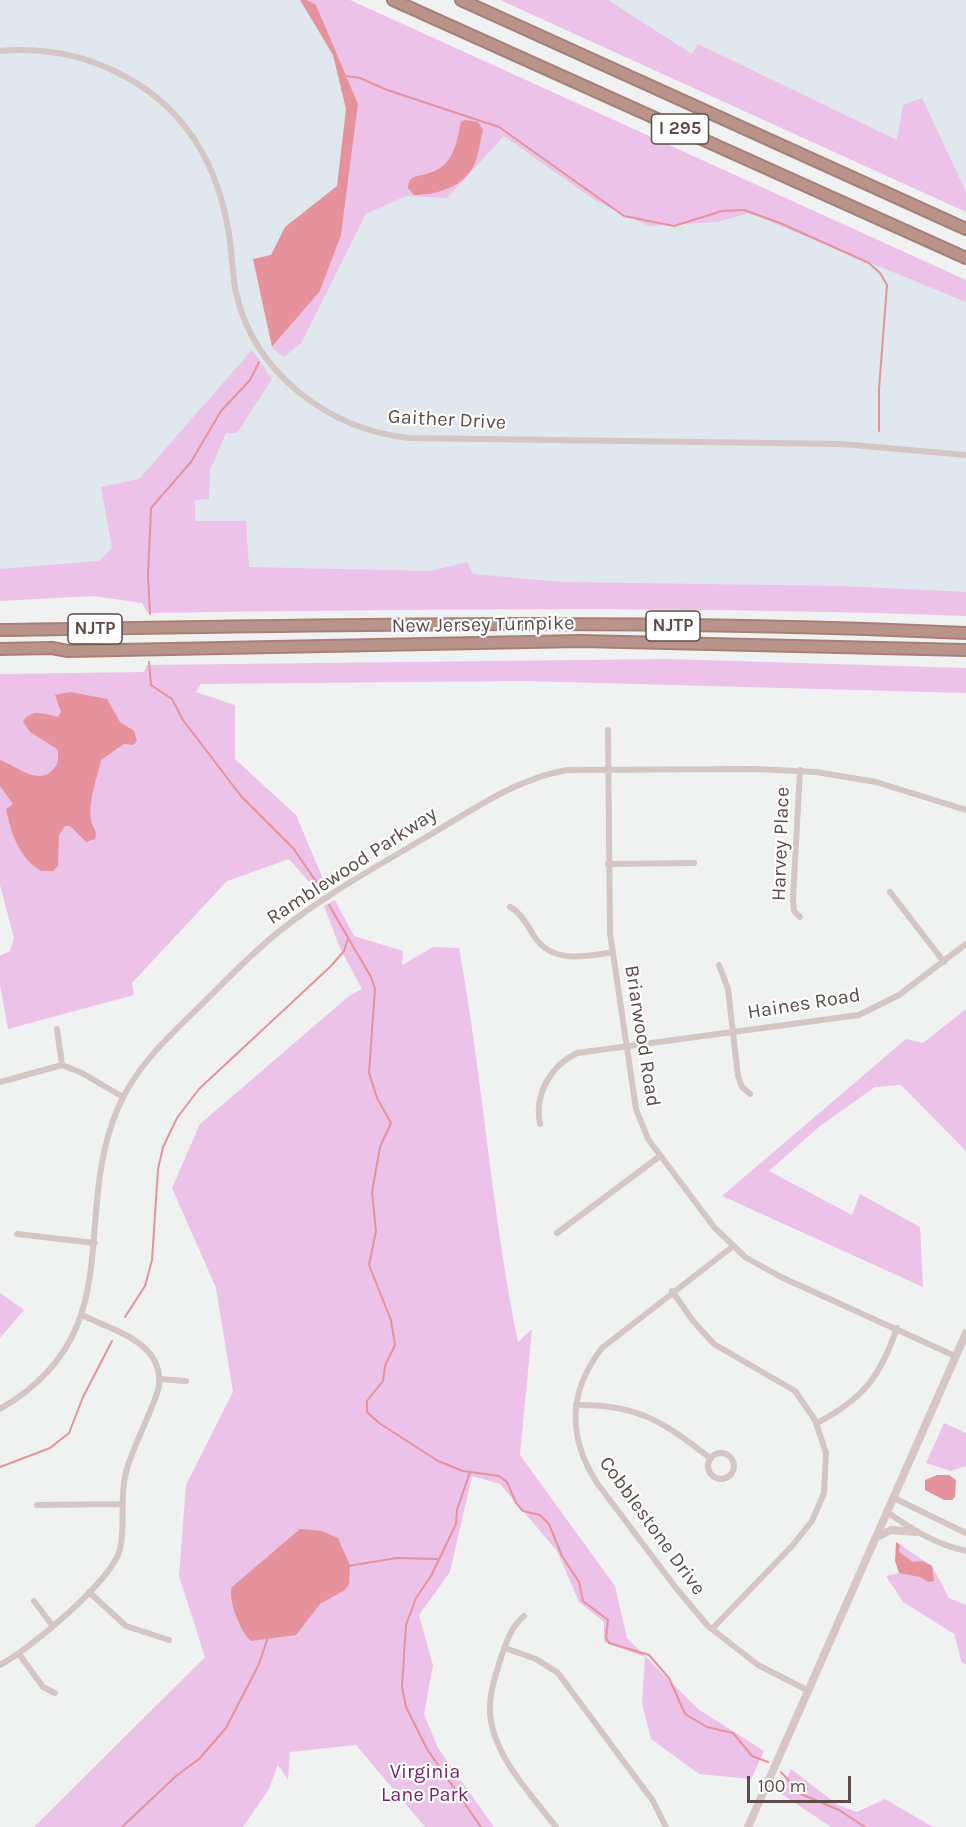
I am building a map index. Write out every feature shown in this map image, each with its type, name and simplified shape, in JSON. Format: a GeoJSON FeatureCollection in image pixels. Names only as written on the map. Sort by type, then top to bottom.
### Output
{"type":"FeatureCollection","features":[{"type":"Feature","properties":{"kind":"highway","name":"I 295"},"geometry":{"type":"LineString","coordinates":[[393,0],[966,258]]}},
{"type":"Feature","properties":{"kind":"highway","name":"I 295"},"geometry":{"type":"LineString","coordinates":[[461,0],[966,229]]}},
{"type":"Feature","properties":{"kind":"highway","name":"New Jersey Turnpike"},"geometry":{"type":"LineString","coordinates":[[3,630],[380,625],[602,625],[966,633]]}},
{"type":"Feature","properties":{"kind":"highway","name":"New Jersey Turnpike"},"geometry":{"type":"LineString","coordinates":[[0,649],[52,648],[68,651],[560,641],[966,650]]}},
{"type":"Feature","properties":{"kind":"highway"},"geometry":{"type":"LineString","coordinates":[[0,655],[68,651]]}},
{"type":"Feature","properties":{"kind":"main road"},"geometry":{"type":"LineString","coordinates":[[748,1827],[966,1333]]}},
{"type":"Feature","properties":{"kind":"main road"},"geometry":{"type":"LineString","coordinates":[[875,1539],[891,1530],[916,1532]]}},
{"type":"Feature","properties":{"kind":"street","name":"Gaither Drive"},"geometry":{"type":"LineString","coordinates":[[0,51],[47,50],[88,59],[138,83],[178,116],[209,160],[218,184],[225,210],[236,291],[253,336],[267,358],[294,389],[322,410],[353,425],[380,434],[424,439],[826,444],[966,455]]}},
{"type":"Feature","properties":{"kind":"street","name":"Briarwood Road"},"geometry":{"type":"LineString","coordinates":[[608,730],[608,864],[613,952],[639,1120],[660,1156],[732,1247],[772,1273],[956,1356]]}},
{"type":"Feature","properties":{"kind":"street","name":"Ramblewood Parkway"},"geometry":{"type":"LineString","coordinates":[[0,1409],[24,1394],[46,1373],[64,1350],[82,1315],[91,1281],[106,1148],[123,1097],[142,1068],[171,1034],[270,938],[369,871],[517,784],[552,773],[609,769],[800,770],[876,782],[966,810]]}},
{"type":"Feature","properties":{"kind":"street","name":"Harvey Place"},"geometry":{"type":"LineString","coordinates":[[800,770],[793,898],[794,911],[800,917]]}},
{"type":"Feature","properties":{"kind":"street"},"geometry":{"type":"LineString","coordinates":[[608,864],[694,863]]}},
{"type":"Feature","properties":{"kind":"street"},"geometry":{"type":"LineString","coordinates":[[890,891],[944,962]]}},
{"type":"Feature","properties":{"kind":"street"},"geometry":{"type":"LineString","coordinates":[[510,907],[537,941],[551,952],[568,957],[613,952]]}},
{"type":"Feature","properties":{"kind":"street","name":"Haines Road"},"geometry":{"type":"LineString","coordinates":[[540,1124],[539,1106],[542,1092],[557,1066],[577,1053],[859,1015],[889,1001],[966,944]]}},
{"type":"Feature","properties":{"kind":"street"},"geometry":{"type":"LineString","coordinates":[[719,965],[728,989],[740,1082],[750,1094]]}},
{"type":"Feature","properties":{"kind":"street"},"geometry":{"type":"LineString","coordinates":[[57,1029],[62,1065]]}},
{"type":"Feature","properties":{"kind":"street"},"geometry":{"type":"LineString","coordinates":[[0,1082],[62,1065],[123,1097]]}},
{"type":"Feature","properties":{"kind":"street"},"geometry":{"type":"LineString","coordinates":[[557,1233],[660,1156]]}},
{"type":"Feature","properties":{"kind":"street"},"geometry":{"type":"LineString","coordinates":[[17,1234],[95,1243]]}},
{"type":"Feature","properties":{"kind":"street","name":"Cobblestone Drive"},"geometry":{"type":"LineString","coordinates":[[732,1247],[672,1291],[602,1348],[583,1376],[576,1405],[576,1436],[592,1474],[676,1588],[712,1629],[758,1665],[809,1691]]}},
{"type":"Feature","properties":{"kind":"street"},"geometry":{"type":"LineString","coordinates":[[672,1291],[693,1321],[714,1344],[788,1385],[801,1398],[817,1423],[825,1444],[826,1483],[817,1512],[792,1546],[712,1629]]}},
{"type":"Feature","properties":{"kind":"street"},"geometry":{"type":"LineString","coordinates":[[0,1665],[19,1654],[89,1592],[108,1573],[117,1559],[122,1533],[121,1504],[128,1464],[154,1403],[160,1379],[153,1356],[141,1344],[82,1315]]}},
{"type":"Feature","properties":{"kind":"street"},"geometry":{"type":"LineString","coordinates":[[817,1423],[846,1407],[865,1391],[884,1362],[897,1328]]}},
{"type":"Feature","properties":{"kind":"street"},"geometry":{"type":"LineString","coordinates":[[160,1379],[186,1381]]}},
{"type":"Feature","properties":{"kind":"street"},"geometry":{"type":"LineString","coordinates":[[576,1405],[592,1405],[648,1416],[665,1424],[710,1458]]}},
{"type":"Feature","properties":{"kind":"street"},"geometry":{"type":"LineString","coordinates":[[718,1453],[727,1454],[734,1465],[732,1474],[721,1480],[713,1477],[707,1466],[710,1458],[718,1453]]}},
{"type":"Feature","properties":{"kind":"street"},"geometry":{"type":"LineString","coordinates":[[894,1498],[966,1533]]}},
{"type":"Feature","properties":{"kind":"street"},"geometry":{"type":"LineString","coordinates":[[37,1504],[121,1504]]}},
{"type":"Feature","properties":{"kind":"street"},"geometry":{"type":"LineString","coordinates":[[887,1512],[916,1532],[947,1546],[966,1551]]}},
{"type":"Feature","properties":{"kind":"street"},"geometry":{"type":"LineString","coordinates":[[89,1592],[126,1626],[169,1640]]}},
{"type":"Feature","properties":{"kind":"street"},"geometry":{"type":"LineString","coordinates":[[34,1601],[52,1625]]}},
{"type":"Feature","properties":{"kind":"street"},"geometry":{"type":"LineString","coordinates":[[524,1616],[516,1624],[505,1648],[491,1694],[492,1730],[510,1764],[556,1827]]}},
{"type":"Feature","properties":{"kind":"street"},"geometry":{"type":"LineString","coordinates":[[505,1648],[536,1659],[558,1673],[653,1801],[666,1827]]}},
{"type":"Feature","properties":{"kind":"street"},"geometry":{"type":"LineString","coordinates":[[19,1654],[43,1687],[55,1693]]}},
{"type":"Feature","properties":{"kind":"shaded area"},"geometry":{"type":"Polygon","coordinates":[[[0,0],[325,0],[966,288],[966,593],[0,597],[0,0]]]}},
{"type":"Feature","properties":{"kind":"shaded area"},"geometry":{"type":"Polygon","coordinates":[[[300,0],[307,0],[316,5],[358,104],[341,235],[320,291],[272,347],[253,259],[271,255],[285,227],[337,186],[346,109],[333,55],[300,0]]]}},
{"type":"Feature","properties":{"kind":"shaded area"},"geometry":{"type":"Polygon","coordinates":[[[542,0],[966,0],[966,193],[542,0]]]}},
{"type":"Feature","properties":{"kind":"shaded area"},"geometry":{"type":"Polygon","coordinates":[[[465,120],[478,122],[483,130],[475,163],[470,171],[457,184],[449,188],[414,195],[408,188],[409,181],[435,171],[448,161],[455,147],[461,122],[465,120]]]}},
{"type":"Feature","properties":{"kind":"shaded area"},"geometry":{"type":"Polygon","coordinates":[[[70,692],[107,699],[120,722],[134,731],[137,741],[133,745],[124,744],[101,760],[90,813],[96,832],[95,839],[86,842],[70,826],[65,826],[59,835],[58,866],[53,871],[41,871],[27,859],[13,836],[6,809],[13,804],[0,786],[0,760],[32,775],[46,775],[52,771],[58,760],[57,749],[30,732],[23,722],[26,717],[34,713],[58,717],[61,712],[55,695],[70,692]]]}},
{"type":"Feature","properties":{"kind":"shaded area"},"geometry":{"type":"Polygon","coordinates":[[[937,1475],[949,1475],[956,1480],[955,1497],[952,1500],[944,1500],[925,1490],[925,1480],[937,1475]]]}},
{"type":"Feature","properties":{"kind":"shaded area"},"geometry":{"type":"Polygon","coordinates":[[[300,1529],[322,1531],[338,1538],[350,1565],[349,1584],[345,1590],[320,1604],[296,1635],[251,1641],[236,1616],[231,1599],[232,1587],[300,1529]]]}},
{"type":"Feature","properties":{"kind":"shaded area"},"geometry":{"type":"Polygon","coordinates":[[[896,1542],[900,1545],[899,1552],[913,1562],[923,1561],[932,1566],[934,1581],[928,1582],[920,1577],[899,1573],[895,1561],[896,1542]]]}},
{"type":"Feature","properties":{"kind":"green space"},"geometry":{"type":"Polygon","coordinates":[[[307,0],[350,0],[966,280],[966,302],[749,213],[717,222],[649,226],[596,201],[504,136],[447,198],[406,196],[366,214],[302,342],[284,357],[272,348],[320,291],[341,235],[358,104],[316,6],[307,0]]]}},
{"type":"Feature","properties":{"kind":"green space"},"geometry":{"type":"Polygon","coordinates":[[[500,0],[608,0],[692,54],[698,44],[897,140],[903,105],[922,98],[966,192],[966,212],[500,0]]]}},
{"type":"Feature","properties":{"kind":"green space"},"geometry":{"type":"Polygon","coordinates":[[[252,350],[272,379],[237,433],[226,433],[210,470],[209,499],[195,500],[195,521],[246,521],[249,567],[431,571],[467,562],[473,574],[561,582],[842,586],[966,592],[966,616],[659,610],[148,613],[142,603],[94,596],[0,601],[0,569],[99,561],[112,548],[101,487],[139,479],[252,350]]]}},
{"type":"Feature","properties":{"kind":"green space"},"geometry":{"type":"Polygon","coordinates":[[[667,659],[966,668],[966,693],[525,681],[201,684],[196,692],[235,705],[235,759],[296,815],[326,886],[317,891],[289,859],[227,881],[132,983],[134,995],[8,1029],[0,985],[0,956],[10,951],[14,938],[0,885],[0,674],[144,672],[147,665],[667,659]]]}},
{"type":"Feature","properties":{"kind":"green space","name":"Virginia Lane Park"},"geometry":{"type":"Polygon","coordinates":[[[335,900],[354,936],[403,951],[402,965],[433,947],[459,948],[475,1046],[501,1243],[518,1342],[532,1329],[520,1455],[615,1586],[627,1638],[698,1709],[764,1751],[751,1779],[699,1774],[651,1739],[642,1703],[645,1657],[604,1642],[604,1622],[579,1602],[557,1551],[500,1484],[472,1476],[450,1572],[419,1615],[433,1665],[424,1714],[438,1748],[494,1827],[425,1827],[356,1745],[290,1752],[288,1780],[278,1765],[269,1789],[243,1827],[34,1827],[205,1657],[179,1576],[186,1485],[233,1392],[216,1288],[172,1188],[200,1124],[349,996],[362,989],[340,948],[324,906],[335,900]]]}},
{"type":"Feature","properties":{"kind":"green space"},"geometry":{"type":"Polygon","coordinates":[[[966,1009],[966,1151],[901,1085],[875,1087],[820,1126],[769,1171],[852,1215],[860,1194],[920,1227],[923,1287],[722,1196],[906,1039],[923,1043],[966,1009]]]}},
{"type":"Feature","properties":{"kind":"green space"},"geometry":{"type":"Polygon","coordinates":[[[0,1293],[24,1310],[0,1338],[0,1293]]]}},
{"type":"Feature","properties":{"kind":"green space"},"geometry":{"type":"Polygon","coordinates":[[[944,1423],[966,1433],[966,1466],[951,1471],[926,1463],[944,1423]]]}},
{"type":"Feature","properties":{"kind":"green space"},"geometry":{"type":"Polygon","coordinates":[[[896,1542],[932,1566],[949,1598],[966,1605],[966,1664],[962,1663],[954,1634],[903,1602],[886,1576],[899,1573],[896,1542]]]}},
{"type":"Feature","properties":{"kind":"green space"},"geometry":{"type":"Polygon","coordinates":[[[791,1769],[838,1805],[857,1812],[885,1799],[933,1827],[831,1827],[780,1793],[791,1769]]]}},
{"type":"Feature","properties":{"kind":"waterway"},"geometry":{"type":"LineString","coordinates":[[347,76],[360,78],[387,90],[499,127],[624,216],[674,226],[722,211],[744,210],[780,223],[869,263],[880,273],[887,285],[879,389],[879,431]]}},
{"type":"Feature","properties":{"kind":"waterway"},"geometry":{"type":"LineString","coordinates":[[150,614],[148,576],[151,508],[191,462],[221,411],[250,380],[259,362]]}},
{"type":"Feature","properties":{"kind":"waterway"},"geometry":{"type":"LineString","coordinates":[[149,662],[151,685],[172,699],[183,720],[241,796],[293,848],[322,890]]}},
{"type":"Feature","properties":{"kind":"waterway"},"geometry":{"type":"LineString","coordinates":[[329,905],[371,977],[375,989],[369,1073],[377,1098],[391,1123],[380,1147],[372,1192],[376,1231],[369,1265],[391,1320],[395,1345],[385,1366],[383,1381],[367,1401],[367,1412],[379,1423],[438,1461],[463,1471],[499,1476],[507,1482],[516,1503],[523,1511],[540,1515],[549,1524],[562,1556],[579,1582],[583,1601],[608,1620],[606,1638],[609,1643],[649,1655],[669,1678],[685,1714],[707,1727],[733,1733],[752,1756],[768,1762]]}},
{"type":"Feature","properties":{"kind":"waterway"},"geometry":{"type":"LineString","coordinates":[[125,1317],[145,1286],[152,1260],[158,1169],[163,1147],[177,1118],[199,1089],[331,966],[344,951],[348,938]]}},
{"type":"Feature","properties":{"kind":"waterway"},"geometry":{"type":"LineString","coordinates":[[0,1467],[50,1448],[69,1433],[83,1397],[112,1341]]}},
{"type":"Feature","properties":{"kind":"waterway"},"geometry":{"type":"LineString","coordinates":[[470,1472],[457,1510],[456,1524],[431,1576],[416,1598],[406,1625],[402,1687],[406,1707],[427,1749],[481,1827]]}},
{"type":"Feature","properties":{"kind":"waterway"},"geometry":{"type":"LineString","coordinates":[[348,1566],[397,1558],[437,1559]]}},
{"type":"Feature","properties":{"kind":"waterway"},"geometry":{"type":"LineString","coordinates":[[122,1827],[176,1776],[199,1759],[226,1728],[259,1664],[268,1637]]}},
{"type":"Feature","properties":{"kind":"waterway"},"geometry":{"type":"LineString","coordinates":[[781,1772],[801,1794],[839,1810],[865,1827]]}}]}
